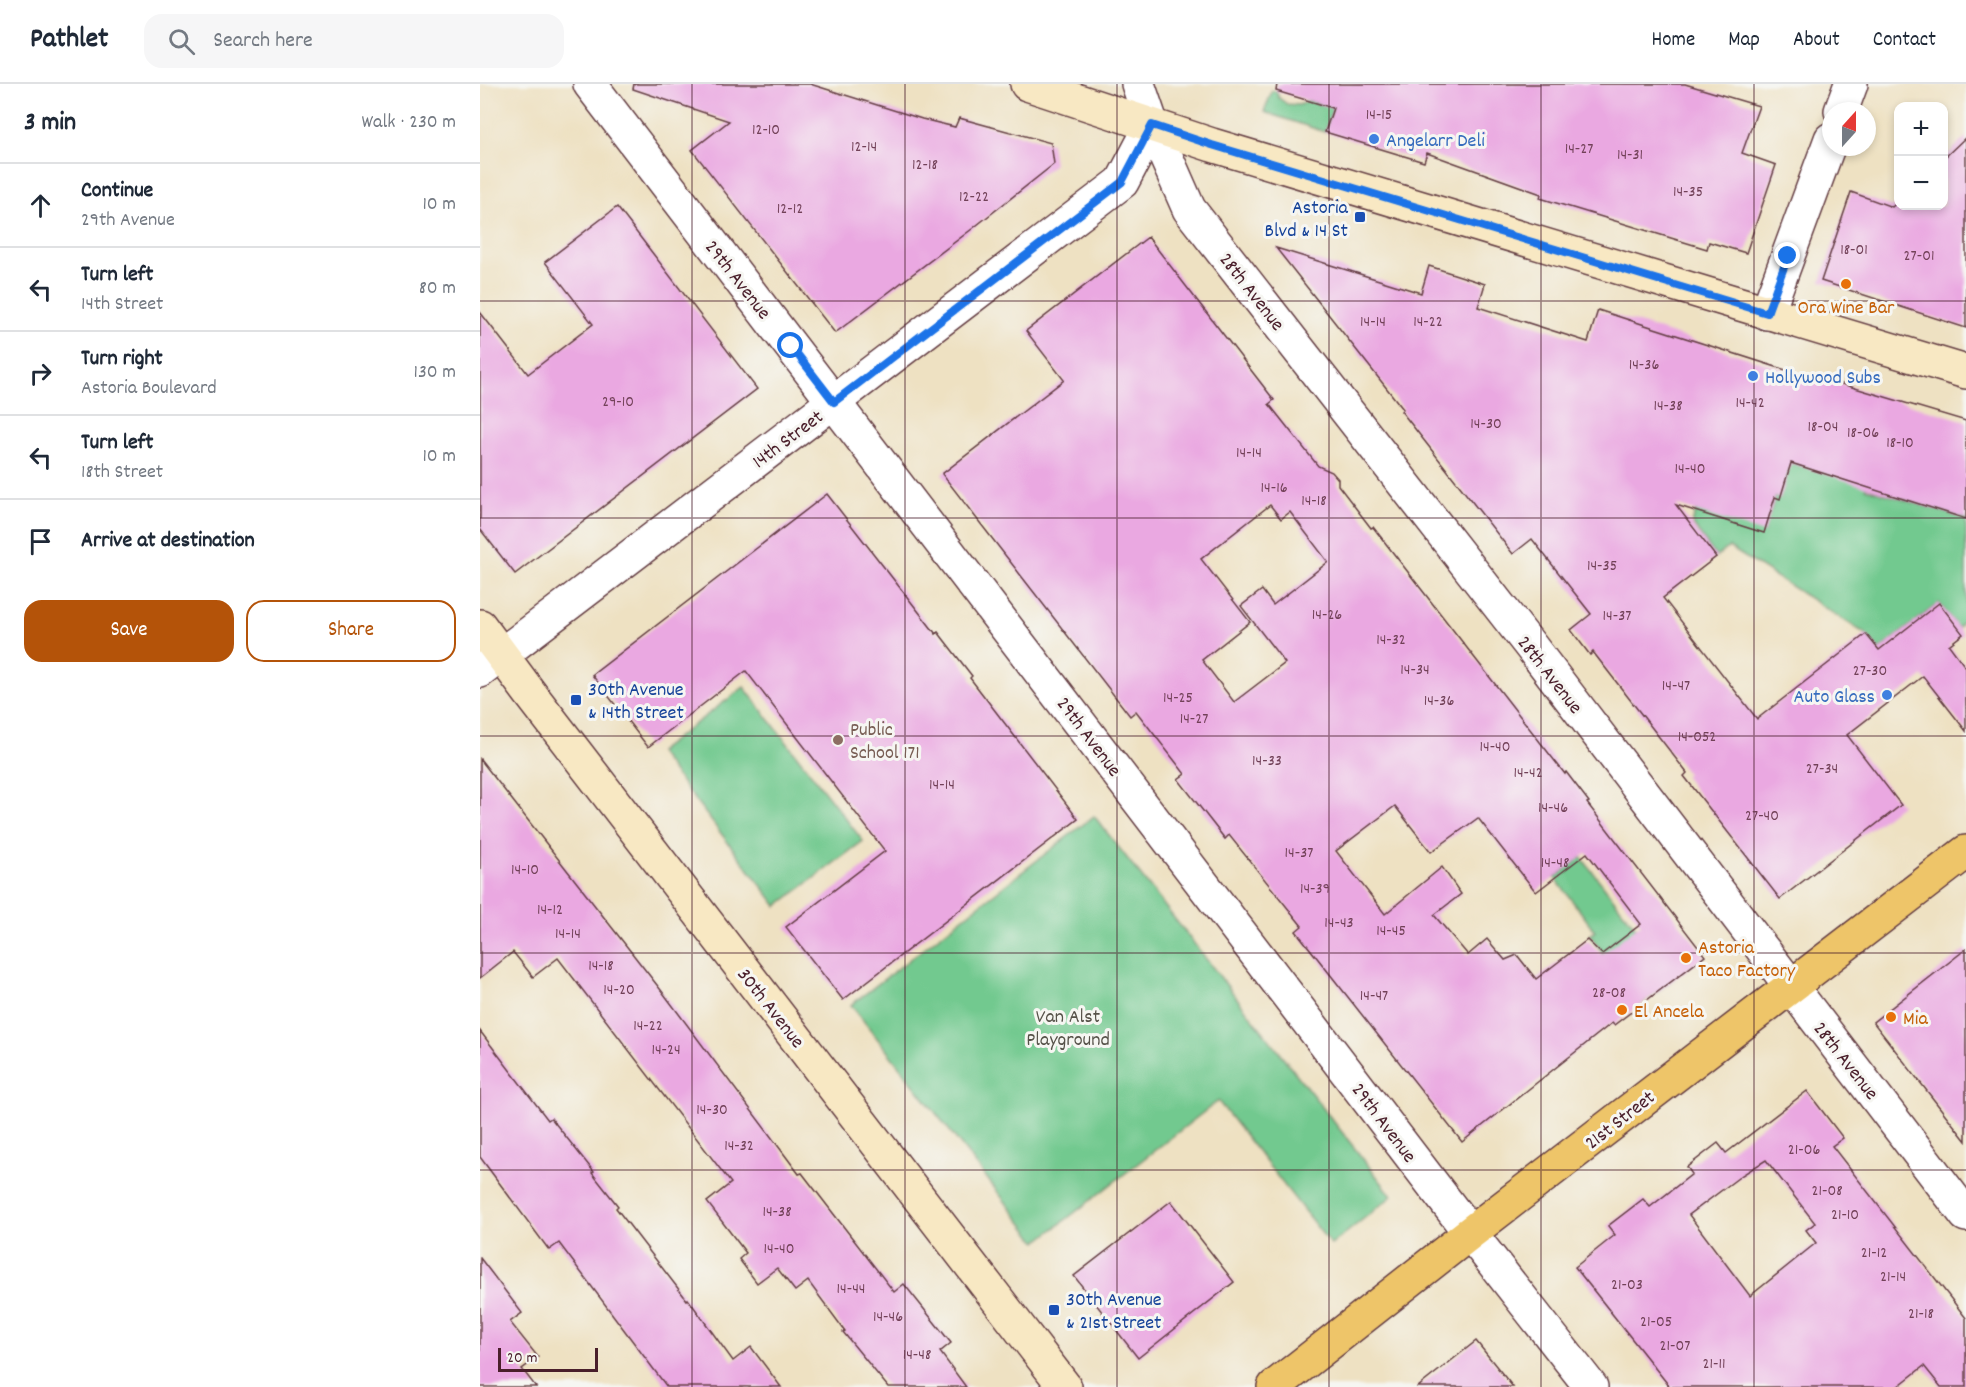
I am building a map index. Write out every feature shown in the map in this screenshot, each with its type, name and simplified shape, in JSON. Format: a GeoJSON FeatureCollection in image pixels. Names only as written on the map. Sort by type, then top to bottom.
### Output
{"type":"FeatureCollection","features":[{"type":"Feature","properties":{"kind":"main road"},"geometry":{"type":"LineString","coordinates":[[1027,84],[1212,145],[1966,372]]}},
{"type":"Feature","properties":{"kind":"main road","name":"30th Avenue"},"geometry":{"type":"LineString","coordinates":[[480,626],[490,664],[1065,1387]]}},
{"type":"Feature","properties":{"kind":"main road","name":"21st Street"},"geometry":{"type":"LineString","coordinates":[[1274,1387],[1470,1233],[1966,852]]}},
{"type":"Feature","properties":{"kind":"street","name":"29th Avenue"},"geometry":{"type":"LineString","coordinates":[[590,84],[1470,1233],[1591,1387]]}},
{"type":"Feature","properties":{"kind":"street"},"geometry":{"type":"LineString","coordinates":[[1138,84],[1152,125]]}},
{"type":"Feature","properties":{"kind":"street"},"geometry":{"type":"LineString","coordinates":[[1844,102],[1851,84]]}},
{"type":"Feature","properties":{"kind":"street","name":"14th Street"},"geometry":{"type":"LineString","coordinates":[[490,664],[1122,182],[1152,125]]}},
{"type":"Feature","properties":{"kind":"street","name":"28th Avenue"},"geometry":{"type":"LineString","coordinates":[[1152,125],[1189,209],[1522,635],[1966,1215]]}},
{"type":"Feature","properties":{"kind":"street"},"geometry":{"type":"LineString","coordinates":[[1767,313],[1825,156]]}},
{"type":"Feature","properties":{"kind":"green space"},"geometry":{"type":"Polygon","coordinates":[[[1272,91],[1276,91],[1279,98],[1287,104],[1299,105],[1309,101],[1333,108],[1325,132],[1264,112],[1272,91]]]}},
{"type":"Feature","properties":{"kind":"green space"},"geometry":{"type":"Polygon","coordinates":[[[1720,433],[1764,532],[1775,497],[1780,498],[1791,463],[1828,474],[1870,473],[1866,488],[1966,519],[1966,617],[1958,628],[1939,603],[1879,650],[1866,634],[1729,547],[1716,557],[1692,523],[1720,433]]]}},
{"type":"Feature","properties":{"kind":"green space"},"geometry":{"type":"Polygon","coordinates":[[[744,687],[863,841],[777,906],[658,752],[744,687]]]}},
{"type":"Feature","properties":{"kind":"green space","name":"Van Alst Playground"},"geometry":{"type":"Polygon","coordinates":[[[1094,816],[1392,1196],[1331,1245],[1218,1101],[1037,1242],[851,1005],[1094,816]]]}},
{"type":"Feature","properties":{"kind":"green space"},"geometry":{"type":"Polygon","coordinates":[[[1581,857],[1675,978],[1640,1005],[1590,935],[1595,931],[1555,878],[1581,857]]]}},
{"type":"Feature","properties":{"kind":"building"},"geometry":{"type":"Polygon","coordinates":[[[634,84],[810,84],[922,119],[955,127],[959,118],[1051,143],[1054,164],[835,333],[692,150],[729,121],[633,89],[634,84]]]}},
{"type":"Feature","properties":{"kind":"building"},"geometry":{"type":"Polygon","coordinates":[[[1277,84],[1685,84],[1759,106],[1742,153],[1776,165],[1746,253],[1709,242],[1707,249],[1540,198],[1541,194],[1427,153],[1424,162],[1325,132],[1333,108],[1276,91],[1277,84]]]}},
{"type":"Feature","properties":{"kind":"building"},"geometry":{"type":"Polygon","coordinates":[[[1966,137],[1966,328],[1821,281],[1851,192],[1892,207],[1894,205],[1894,210],[1948,210],[1948,154],[1966,137]]]}},
{"type":"Feature","properties":{"kind":"building"},"geometry":{"type":"Polygon","coordinates":[[[617,207],[757,389],[515,574],[480,529],[480,312],[528,374],[593,324],[545,262],[617,207]]]}},
{"type":"Feature","properties":{"kind":"building"},"geometry":{"type":"Polygon","coordinates":[[[1148,237],[1274,400],[1269,404],[1318,466],[1332,472],[1338,479],[1338,485],[1371,528],[1373,527],[1565,774],[1566,772],[1589,802],[1587,803],[1705,956],[1614,1025],[1612,1023],[1462,1142],[1296,931],[1302,926],[1229,835],[1225,839],[1178,779],[1185,774],[1136,711],[1130,716],[942,474],[1064,380],[1026,331],[1148,237]],[[1270,505],[1201,559],[1250,622],[1202,660],[1234,702],[1285,663],[1241,606],[1262,590],[1273,605],[1328,562],[1290,512],[1281,519],[1270,505]],[[1395,806],[1336,851],[1385,914],[1442,867],[1461,894],[1434,915],[1468,955],[1487,939],[1505,960],[1517,955],[1536,979],[1587,940],[1602,954],[1641,924],[1587,853],[1536,892],[1478,818],[1431,852],[1395,806]]]}},
{"type":"Feature","properties":{"kind":"building"},"geometry":{"type":"Polygon","coordinates":[[[1276,248],[1421,293],[1429,266],[1485,284],[1478,307],[1588,342],[1598,310],[1817,380],[1818,377],[1966,421],[1966,519],[1791,463],[1780,499],[1775,497],[1764,533],[1676,505],[1716,557],[1663,598],[1757,719],[1866,634],[1879,650],[1939,603],[1963,634],[1949,645],[1966,668],[1966,731],[1923,676],[1847,735],[1901,805],[1780,899],[1684,776],[1687,773],[1593,652],[1590,655],[1571,630],[1591,614],[1532,539],[1513,554],[1401,411],[1403,409],[1276,248]]]}},
{"type":"Feature","properties":{"kind":"building"},"geometry":{"type":"Polygon","coordinates":[[[827,494],[936,634],[938,632],[972,676],[970,678],[1078,819],[843,1000],[786,927],[885,851],[746,671],[648,747],[592,675],[827,494]]]}},
{"type":"Feature","properties":{"kind":"building"},"geometry":{"type":"Polygon","coordinates":[[[480,759],[664,994],[799,1174],[802,1173],[894,1292],[904,1284],[951,1343],[940,1352],[966,1387],[888,1387],[843,1332],[845,1331],[808,1281],[795,1291],[777,1268],[757,1283],[739,1259],[746,1253],[707,1202],[731,1183],[558,958],[533,977],[513,952],[480,978],[480,759]]]}},
{"type":"Feature","properties":{"kind":"building"},"geometry":{"type":"Polygon","coordinates":[[[1966,949],[1966,1141],[1873,1022],[1966,949]]]}},
{"type":"Feature","properties":{"kind":"building"},"geometry":{"type":"Polygon","coordinates":[[[480,1031],[548,1120],[551,1118],[594,1172],[592,1173],[618,1206],[616,1208],[688,1299],[733,1361],[751,1347],[781,1387],[667,1387],[559,1243],[549,1250],[480,1157],[480,1031]]]}},
{"type":"Feature","properties":{"kind":"building"},"geometry":{"type":"Polygon","coordinates":[[[1807,1091],[1843,1138],[1832,1146],[1966,1318],[1966,1387],[1941,1387],[1924,1366],[1897,1387],[1670,1387],[1575,1267],[1615,1235],[1608,1226],[1643,1199],[1650,1207],[1692,1174],[1687,1167],[1718,1143],[1726,1153],[1807,1091]],[[1766,1160],[1689,1215],[1750,1296],[1816,1243],[1806,1230],[1815,1223],[1766,1160]]]}},
{"type":"Feature","properties":{"kind":"building"},"geometry":{"type":"Polygon","coordinates":[[[1171,1201],[1234,1282],[1138,1358],[1074,1276],[1171,1201]]]}},
{"type":"Feature","properties":{"kind":"building"},"geometry":{"type":"Polygon","coordinates":[[[480,1258],[522,1313],[510,1322],[538,1357],[522,1369],[536,1387],[480,1387],[480,1258]]]}},
{"type":"Feature","properties":{"kind":"building"},"geometry":{"type":"Polygon","coordinates":[[[1476,1341],[1513,1387],[1418,1387],[1476,1341]]]}},
{"type":"Feature","properties":{"kind":"place","name":"Angelarr Deli"},"geometry":{"type":"Point","coordinates":[1374,139]}},
{"type":"Feature","properties":{"kind":"place","name":"Astoria Blvd & 14 St"},"geometry":{"type":"Point","coordinates":[1360,217]}},
{"type":"Feature","properties":{"kind":"place","name":"Ora Wine Bar"},"geometry":{"type":"Point","coordinates":[1846,284]}},
{"type":"Feature","properties":{"kind":"place","name":"Hollywood Subs"},"geometry":{"type":"Point","coordinates":[1753,376]}},
{"type":"Feature","properties":{"kind":"place","name":"Auto Glass"},"geometry":{"type":"Point","coordinates":[1887,695]}},
{"type":"Feature","properties":{"kind":"place","name":"30th Avenue & 14th Street"},"geometry":{"type":"Point","coordinates":[576,700]}},
{"type":"Feature","properties":{"kind":"place","name":"Public School 171"},"geometry":{"type":"Point","coordinates":[838,740]}},
{"type":"Feature","properties":{"kind":"place","name":"Astoria Taco Factory"},"geometry":{"type":"Point","coordinates":[1686,958]}},
{"type":"Feature","properties":{"kind":"place","name":"El Ancela"},"geometry":{"type":"Point","coordinates":[1622,1010]}},
{"type":"Feature","properties":{"kind":"place","name":"Mia"},"geometry":{"type":"Point","coordinates":[1891,1017]}},
{"type":"Feature","properties":{"kind":"place","name":"30th Avenue & 21st Street"},"geometry":{"type":"Point","coordinates":[1054,1310]}},
{"type":"Feature","properties":{"kind":"route"},"geometry":{"type":"LineString","coordinates":[[791,346],[834,402],[1122,182],[1152,125],[1767,313],[1788,256]]}}]}
